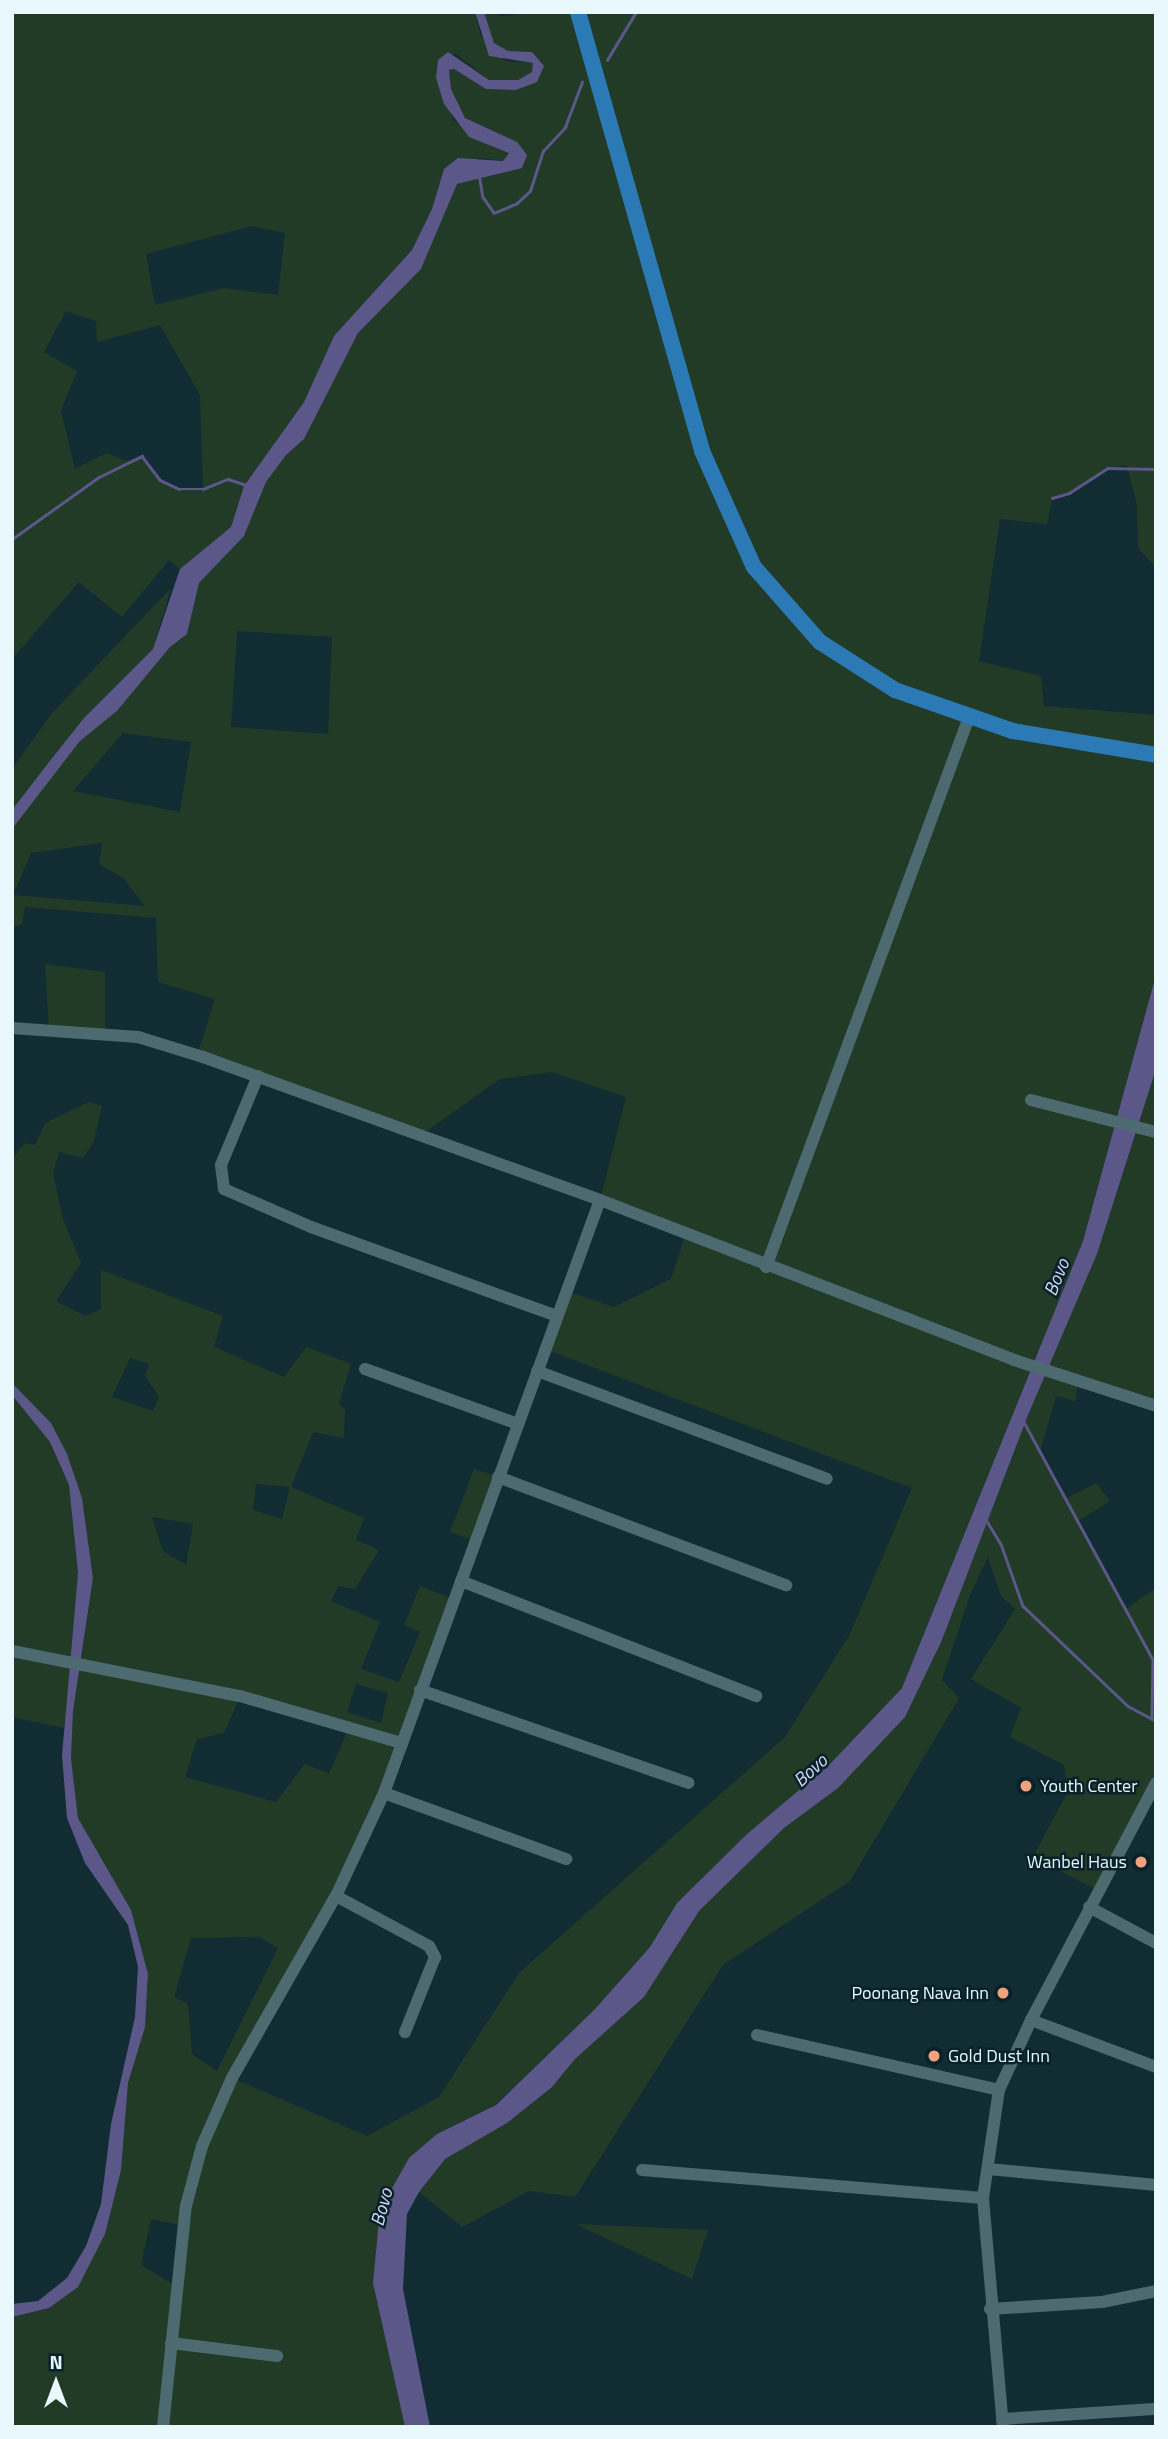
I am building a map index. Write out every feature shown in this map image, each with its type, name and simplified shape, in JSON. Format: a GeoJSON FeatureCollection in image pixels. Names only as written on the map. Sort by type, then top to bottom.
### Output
{"type":"FeatureCollection","features":[{"type":"Feature","properties":{"kind":"main road"},"geometry":{"type":"LineString","coordinates":[[578,12],[702,451],[754,566],[820,642],[895,690],[1013,731],[1156,755]]}},
{"type":"Feature","properties":{"kind":"street"},"geometry":{"type":"LineString","coordinates":[[766,1267],[969,717]]}},
{"type":"Feature","properties":{"kind":"street"},"geometry":{"type":"LineString","coordinates":[[12,1028],[138,1037],[258,1076],[600,1200],[766,1267],[1014,1360],[1156,1406]]}},
{"type":"Feature","properties":{"kind":"street"},"geometry":{"type":"LineString","coordinates":[[258,1076],[220,1165],[224,1189],[311,1227],[557,1316]]}},
{"type":"Feature","properties":{"kind":"street"},"geometry":{"type":"LineString","coordinates":[[1031,1100],[1102,1121],[1156,1132]]}},
{"type":"Feature","properties":{"kind":"street"},"geometry":{"type":"LineString","coordinates":[[165,2427],[186,2206],[202,2146],[232,2078],[336,1896],[384,1793],[600,1200]]}},
{"type":"Feature","properties":{"kind":"street"},"geometry":{"type":"LineString","coordinates":[[365,1369],[518,1424]]}},
{"type":"Feature","properties":{"kind":"street"},"geometry":{"type":"LineString","coordinates":[[537,1371],[827,1479]]}},
{"type":"Feature","properties":{"kind":"street"},"geometry":{"type":"LineString","coordinates":[[498,1477],[786,1585]]}},
{"type":"Feature","properties":{"kind":"street"},"geometry":{"type":"LineString","coordinates":[[461,1581],[756,1696]]}},
{"type":"Feature","properties":{"kind":"street"},"geometry":{"type":"LineString","coordinates":[[12,1651],[240,1696],[402,1743]]}},
{"type":"Feature","properties":{"kind":"street"},"geometry":{"type":"LineString","coordinates":[[420,1690],[688,1783]]}},
{"type":"Feature","properties":{"kind":"street"},"geometry":{"type":"LineString","coordinates":[[1154,2409],[1003,2423],[990,2309],[983,2198],[999,2090],[1031,2020],[1156,1783]]}},
{"type":"Feature","properties":{"kind":"street"},"geometry":{"type":"LineString","coordinates":[[384,1793],[566,1859]]}},
{"type":"Feature","properties":{"kind":"street"},"geometry":{"type":"LineString","coordinates":[[336,1896],[429,1946],[435,1957],[405,2032]]}},
{"type":"Feature","properties":{"kind":"street"},"geometry":{"type":"LineString","coordinates":[[1089,1907],[1156,1943]]}},
{"type":"Feature","properties":{"kind":"street"},"geometry":{"type":"LineString","coordinates":[[1031,2020],[1156,2067]]}},
{"type":"Feature","properties":{"kind":"street"},"geometry":{"type":"LineString","coordinates":[[757,2035],[999,2090]]}},
{"type":"Feature","properties":{"kind":"street"},"geometry":{"type":"LineString","coordinates":[[642,2169],[983,2198]]}},
{"type":"Feature","properties":{"kind":"street"},"geometry":{"type":"LineString","coordinates":[[988,2169],[1156,2185]]}},
{"type":"Feature","properties":{"kind":"street"},"geometry":{"type":"LineString","coordinates":[[990,2309],[1102,2302],[1156,2291]]}},
{"type":"Feature","properties":{"kind":"street"},"geometry":{"type":"LineString","coordinates":[[171,2343],[277,2356]]}},
{"type":"Feature","properties":{"kind":"green space"},"geometry":{"type":"Polygon","coordinates":[[[12,12],[475,12],[481,36],[505,61],[534,63],[532,72],[518,80],[489,80],[455,53],[436,78],[454,121],[509,152],[503,161],[480,158],[444,169],[432,209],[412,250],[334,336],[304,402],[244,486],[231,527],[180,569],[169,560],[122,617],[79,582],[12,659],[12,12]],[[252,226],[146,254],[155,305],[224,288],[278,295],[285,233],[252,226]],[[66,311],[44,352],[77,371],[61,411],[75,469],[107,453],[126,461],[142,456],[160,480],[179,489],[203,489],[200,395],[160,325],[97,342],[96,321],[66,311]]]}},
{"type":"Feature","properties":{"kind":"green space"},"geometry":{"type":"Polygon","coordinates":[[[484,12],[503,16],[534,12],[1156,12],[1156,568],[1138,548],[1137,505],[1127,465],[1108,468],[1069,493],[1052,498],[1047,524],[1000,519],[979,661],[1041,676],[1044,706],[1156,715],[1156,975],[1083,1241],[902,1688],[830,1764],[747,1834],[677,1903],[650,1947],[595,2009],[495,2105],[437,2134],[373,2283],[405,2427],[12,2427],[12,2317],[49,2308],[78,2287],[121,2170],[128,2083],[145,2027],[148,1974],[131,1910],[78,1818],[71,1759],[73,1711],[93,1578],[82,1498],[51,1423],[12,1383],[12,1159],[25,1143],[35,1145],[45,1123],[89,1102],[102,1106],[94,1141],[83,1158],[59,1152],[53,1174],[63,1219],[81,1263],[56,1301],[85,1316],[101,1309],[101,1270],[223,1316],[214,1347],[284,1377],[306,1347],[351,1364],[339,1404],[345,1410],[344,1438],[313,1432],[291,1487],[364,1518],[356,1540],[379,1550],[355,1589],[338,1586],[331,1601],[380,1622],[361,1669],[399,1682],[420,1632],[404,1625],[420,1586],[454,1599],[384,1793],[232,2078],[367,2136],[439,2097],[519,1973],[785,1737],[849,1636],[912,1488],[545,1349],[567,1291],[614,1307],[671,1279],[686,1233],[600,1200],[626,1097],[552,1072],[500,1079],[421,1135],[197,1056],[215,999],[158,982],[156,918],[25,907],[22,924],[12,928],[12,829],[80,741],[117,711],[170,647],[187,634],[199,583],[244,536],[266,482],[286,455],[304,439],[358,333],[421,269],[457,184],[500,174],[517,142],[465,118],[451,89],[449,70],[454,69],[486,89],[516,90],[537,81],[543,66],[532,52],[508,51],[494,43],[484,12]],[[237,631],[231,727],[328,734],[332,637],[237,631]],[[123,733],[73,791],[180,812],[191,742],[123,733]],[[102,843],[31,853],[13,895],[145,906],[123,878],[99,864],[102,843]],[[130,1358],[112,1397],[153,1411],[159,1397],[145,1376],[149,1364],[130,1358]],[[256,1484],[253,1510],[282,1519],[290,1487],[256,1484]],[[152,1517],[163,1551],[186,1565],[193,1524],[152,1517]],[[356,1684],[347,1712],[381,1723],[388,1693],[356,1684]],[[240,1697],[224,1733],[197,1739],[185,1777],[276,1802],[305,1764],[329,1773],[349,1728],[240,1697]],[[259,1937],[191,1938],[174,1997],[188,2004],[192,2054],[217,2071],[278,1948],[259,1937]],[[151,2219],[141,2265],[176,2286],[184,2226],[151,2219]]]}},
{"type":"Feature","properties":{"kind":"green space"},"geometry":{"type":"Polygon","coordinates":[[[171,588],[153,649],[84,718],[12,810],[12,769],[52,713],[171,588]]]}},
{"type":"Feature","properties":{"kind":"green space"},"geometry":{"type":"Polygon","coordinates":[[[45,964],[105,972],[105,1033],[49,1028],[45,964]]]}},
{"type":"Feature","properties":{"kind":"green space"},"geometry":{"type":"Polygon","coordinates":[[[1156,1069],[1156,1406],[1079,1381],[1075,1401],[1056,1396],[1040,1452],[1065,1499],[1096,1483],[1110,1501],[1078,1521],[1126,1609],[1156,1588],[1156,1790],[1097,1890],[1033,1857],[1068,1791],[1064,1765],[1010,1737],[1021,1708],[971,1679],[1015,1609],[1001,1596],[988,1557],[970,1595],[942,1680],[959,1698],[850,1881],[723,1965],[575,2197],[529,2191],[462,2227],[419,2192],[444,2159],[507,2123],[552,2087],[575,2059],[644,1997],[699,1911],[784,1828],[838,1788],[942,1640],[1028,1415],[1097,1254],[1156,1069]]]}},
{"type":"Feature","properties":{"kind":"green space"},"geometry":{"type":"Polygon","coordinates":[[[12,1395],[50,1442],[69,1485],[78,1573],[64,1728],[12,1717],[12,1395]]]}},
{"type":"Feature","properties":{"kind":"green space"},"geometry":{"type":"Polygon","coordinates":[[[474,1469],[498,1477],[475,1541],[450,1532],[474,1469]]]}},
{"type":"Feature","properties":{"kind":"green space"},"geometry":{"type":"Polygon","coordinates":[[[576,2224],[708,2230],[692,2279],[576,2224]]]}},
{"type":"Feature","properties":{"kind":"shaded area"},"geometry":{"type":"Polygon","coordinates":[[[475,12],[484,12],[494,43],[508,51],[532,52],[544,66],[537,82],[516,90],[486,89],[454,69],[449,70],[451,89],[465,118],[517,142],[527,155],[522,168],[457,184],[421,269],[358,333],[304,439],[286,455],[266,482],[244,536],[199,583],[187,634],[170,647],[117,711],[80,741],[12,829],[12,810],[49,762],[84,718],[153,649],[180,569],[231,527],[244,486],[304,402],[334,336],[412,250],[432,209],[444,169],[458,158],[503,161],[509,153],[469,137],[444,104],[436,78],[438,60],[448,52],[489,80],[518,80],[532,72],[533,63],[489,56],[475,12]]]}},
{"type":"Feature","properties":{"kind":"shaded area"},"geometry":{"type":"Polygon","coordinates":[[[1156,975],[1156,1069],[1097,1254],[1028,1415],[942,1640],[905,1717],[838,1788],[784,1828],[699,1911],[644,1997],[575,2059],[552,2087],[507,2123],[445,2159],[419,2192],[407,2214],[403,2289],[430,2427],[405,2427],[373,2283],[380,2210],[409,2158],[437,2134],[496,2105],[595,2009],[650,1947],[677,1903],[747,1834],[830,1764],[902,1688],[1083,1241],[1156,975]]]}},
{"type":"Feature","properties":{"kind":"shaded area"},"geometry":{"type":"Polygon","coordinates":[[[12,1383],[51,1423],[67,1454],[82,1498],[93,1578],[73,1711],[71,1759],[78,1818],[131,1910],[148,1974],[145,2027],[128,2083],[121,2170],[105,2234],[78,2287],[49,2308],[12,2317],[12,2304],[38,2301],[67,2278],[86,2246],[101,2204],[111,2124],[135,2017],[138,1967],[128,1925],[85,1863],[67,1818],[62,1755],[78,1573],[69,1485],[50,1442],[12,1395],[12,1383]]]}},
{"type":"Feature","properties":{"kind":"waterway"},"geometry":{"type":"LineString","coordinates":[[607,60],[636,12]]}},
{"type":"Feature","properties":{"kind":"waterway"},"geometry":{"type":"LineString","coordinates":[[479,173],[483,197],[494,213],[517,203],[530,191],[543,151],[565,127],[582,82]]}},
{"type":"Feature","properties":{"kind":"waterway"},"geometry":{"type":"LineString","coordinates":[[12,539],[99,477],[142,456],[160,480],[179,489],[203,489],[228,479],[246,485]]}},
{"type":"Feature","properties":{"kind":"waterway"},"geometry":{"type":"LineString","coordinates":[[1052,498],[1069,493],[1108,468],[1156,469]]}},
{"type":"Feature","properties":{"kind":"waterway"},"geometry":{"type":"LineString","coordinates":[[1024,1422],[1153,1660],[1152,1719]]}},
{"type":"Feature","properties":{"kind":"waterway"},"geometry":{"type":"LineString","coordinates":[[987,1521],[1001,1544],[1023,1606],[1128,1706],[1156,1721]]}},
{"type":"Feature","properties":{"kind":"place","name":"Youth Center"},"geometry":{"type":"Point","coordinates":[1026,1786]}},
{"type":"Feature","properties":{"kind":"place","name":"Wanbel Haus"},"geometry":{"type":"Point","coordinates":[1141,1862]}},
{"type":"Feature","properties":{"kind":"place","name":"Poonang Nava Inn"},"geometry":{"type":"Point","coordinates":[1003,1993]}},
{"type":"Feature","properties":{"kind":"place","name":"Gold Dust Inn"},"geometry":{"type":"Point","coordinates":[934,2056]}},
{"type":"Feature","properties":{"kind":"water label","name":"Bovo"},"geometry":{"type":"Point","coordinates":[1056,1277]}},
{"type":"Feature","properties":{"kind":"water label","name":"Bovo"},"geometry":{"type":"Point","coordinates":[810,1770]}},
{"type":"Feature","properties":{"kind":"water label","name":"Bovo"},"geometry":{"type":"Point","coordinates":[381,2207]}}]}
